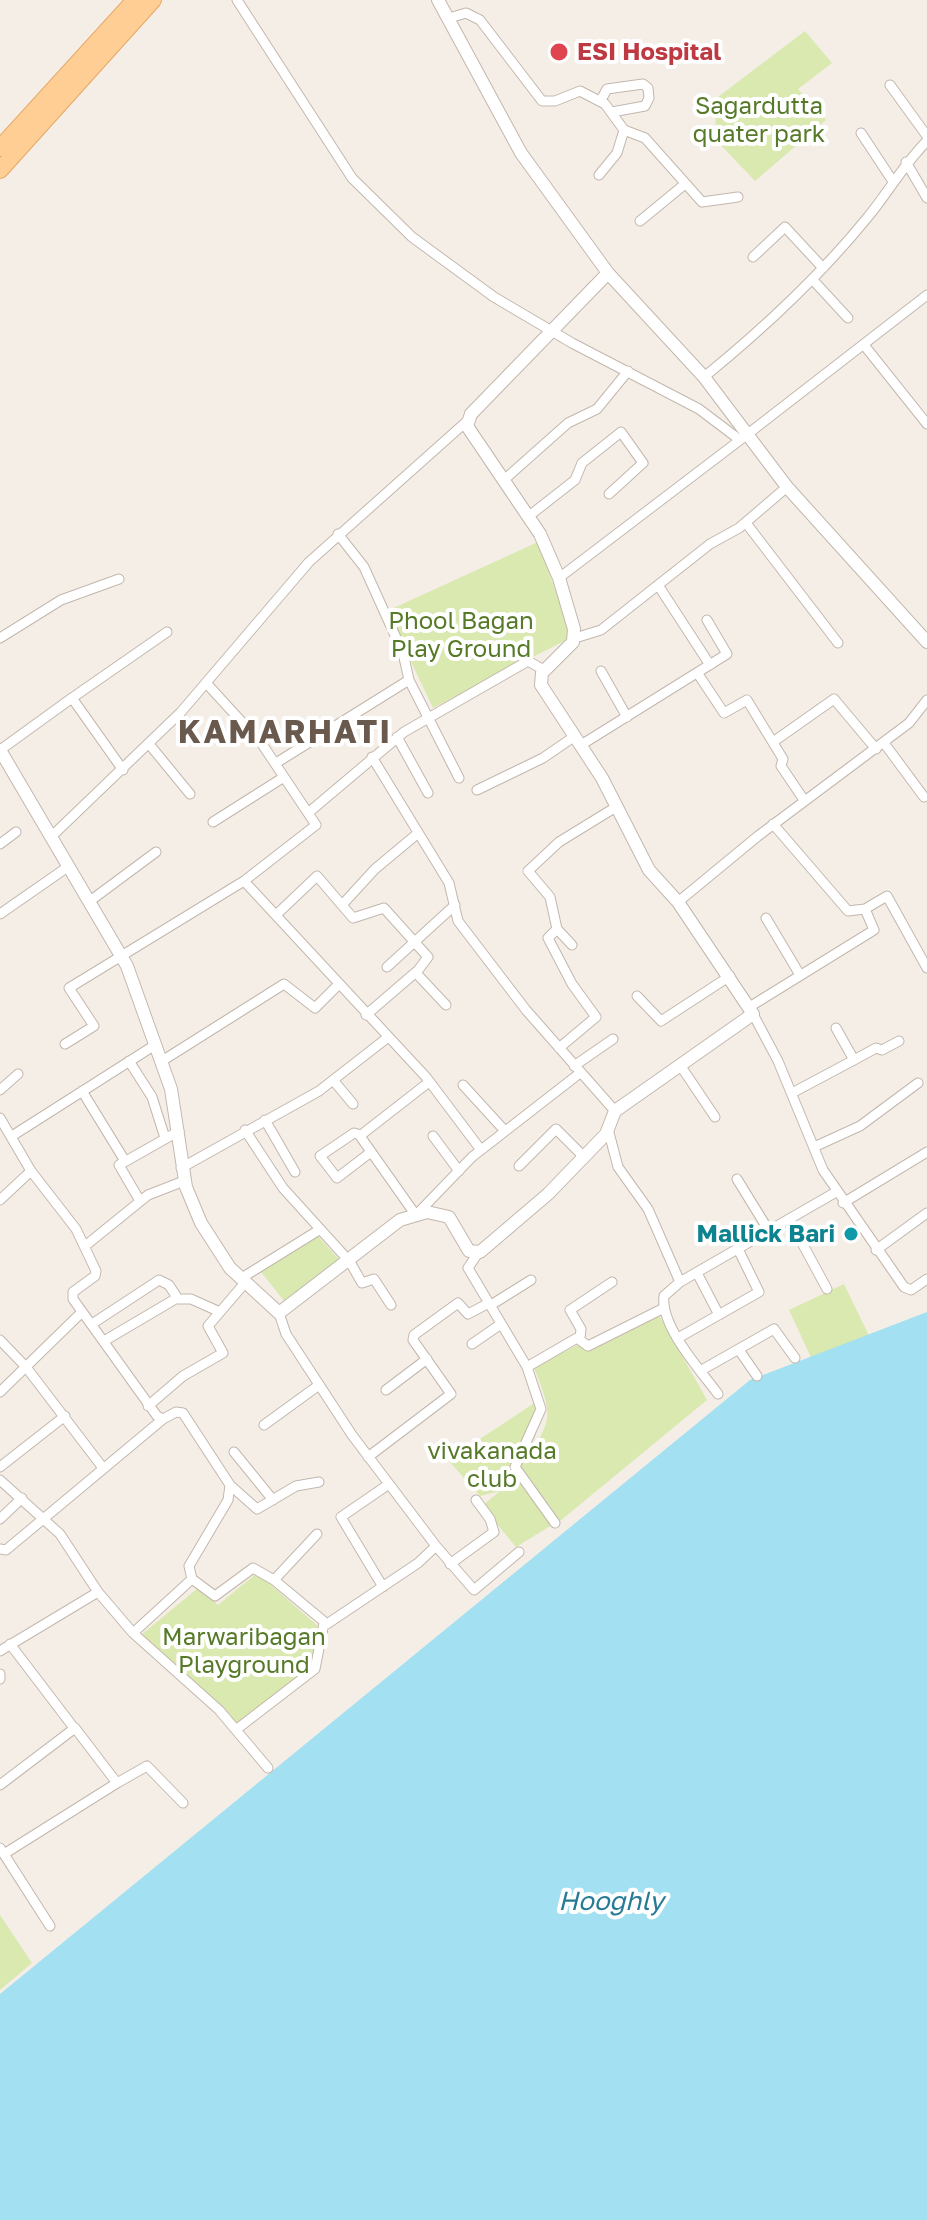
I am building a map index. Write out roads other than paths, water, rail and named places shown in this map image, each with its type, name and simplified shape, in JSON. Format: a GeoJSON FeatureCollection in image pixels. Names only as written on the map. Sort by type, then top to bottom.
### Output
{"type":"FeatureCollection","features":[{"type":"Feature","properties":{"kind":"main road"},"geometry":{"type":"LineString","coordinates":[[0,148],[135,0]]}},
{"type":"Feature","properties":{"kind":"main road"},"geometry":{"type":"LineString","coordinates":[[0,170],[153,0]]}},
{"type":"Feature","properties":{"kind":"street"},"geometry":{"type":"LineString","coordinates":[[237,0],[352,178],[435,257],[553,332],[699,409],[743,437]]}},
{"type":"Feature","properties":{"kind":"street"},"geometry":{"type":"LineString","coordinates":[[438,0],[521,153],[608,273],[704,377],[743,437],[927,642]]}},
{"type":"Feature","properties":{"kind":"street"},"geometry":{"type":"LineString","coordinates":[[449,18],[466,13],[480,20],[542,101],[555,101],[580,91],[601,100],[624,130],[645,138],[702,202],[738,197]]}},
{"type":"Feature","properties":{"kind":"street"},"geometry":{"type":"LineString","coordinates":[[601,100],[607,89],[643,84],[648,88],[649,98],[645,106],[612,112]]}},
{"type":"Feature","properties":{"kind":"street"},"geometry":{"type":"LineString","coordinates":[[704,377],[823,268],[869,216],[892,180],[927,138],[890,85]]}},
{"type":"Feature","properties":{"kind":"street"},"geometry":{"type":"LineString","coordinates":[[599,175],[617,153],[624,130]]}},
{"type":"Feature","properties":{"kind":"street"},"geometry":{"type":"LineString","coordinates":[[861,133],[892,180]]}},
{"type":"Feature","properties":{"kind":"street"},"geometry":{"type":"LineString","coordinates":[[906,162],[927,198]]}},
{"type":"Feature","properties":{"kind":"street"},"geometry":{"type":"LineString","coordinates":[[640,221],[685,184]]}},
{"type":"Feature","properties":{"kind":"street"},"geometry":{"type":"LineString","coordinates":[[753,257],[785,227],[823,268]]}},
{"type":"Feature","properties":{"kind":"street"},"geometry":{"type":"LineString","coordinates":[[53,835],[123,770],[207,684],[296,577],[338,534],[466,422],[608,273]]}},
{"type":"Feature","properties":{"kind":"street"},"geometry":{"type":"LineString","coordinates":[[812,279],[848,318]]}},
{"type":"Feature","properties":{"kind":"street"},"geometry":{"type":"LineString","coordinates":[[559,578],[927,295]]}},
{"type":"Feature","properties":{"kind":"street"},"geometry":{"type":"LineString","coordinates":[[864,345],[927,424]]}},
{"type":"Feature","properties":{"kind":"street"},"geometry":{"type":"LineString","coordinates":[[505,479],[568,423],[597,409],[628,371]]}},
{"type":"Feature","properties":{"kind":"street"},"geometry":{"type":"LineString","coordinates":[[466,422],[472,437],[529,516],[559,578],[575,638]]}},
{"type":"Feature","properties":{"kind":"street"},"geometry":{"type":"LineString","coordinates":[[529,516],[575,480],[582,463],[621,432],[643,463],[609,494]]}},
{"type":"Feature","properties":{"kind":"street"},"geometry":{"type":"LineString","coordinates":[[787,487],[746,523],[710,544],[601,630],[575,638],[566,652],[544,670],[541,685],[578,740],[649,870],[678,902],[752,1010],[843,1203],[906,1289],[927,1279]]}},
{"type":"Feature","properties":{"kind":"street"},"geometry":{"type":"LineString","coordinates":[[746,523],[838,643]]}},
{"type":"Feature","properties":{"kind":"street"},"geometry":{"type":"LineString","coordinates":[[338,534],[364,567],[403,653],[409,680],[459,778]]}},
{"type":"Feature","properties":{"kind":"street"},"geometry":{"type":"LineString","coordinates":[[0,638],[61,600],[119,579]]}},
{"type":"Feature","properties":{"kind":"street"},"geometry":{"type":"LineString","coordinates":[[658,585],[710,665]]}},
{"type":"Feature","properties":{"kind":"street"},"geometry":{"type":"LineString","coordinates":[[477,790],[627,717],[698,674],[727,652],[707,620]]}},
{"type":"Feature","properties":{"kind":"street"},"geometry":{"type":"LineString","coordinates":[[167,632],[0,750],[122,956],[162,1061],[179,1131],[183,1175],[207,1234],[242,1282],[279,1313],[286,1334],[368,1457],[450,1564],[474,1590],[519,1552]]}},
{"type":"Feature","properties":{"kind":"street"},"geometry":{"type":"LineString","coordinates":[[308,813],[397,737],[430,716],[528,661],[544,670]]}},
{"type":"Feature","properties":{"kind":"street"},"geometry":{"type":"LineString","coordinates":[[601,671],[627,717]]}},
{"type":"Feature","properties":{"kind":"street"},"geometry":{"type":"LineString","coordinates":[[698,674],[724,713],[746,699],[783,759],[781,766],[804,800]]}},
{"type":"Feature","properties":{"kind":"street"},"geometry":{"type":"LineString","coordinates":[[276,763],[409,680]]}},
{"type":"Feature","properties":{"kind":"street"},"geometry":{"type":"LineString","coordinates":[[65,1044],[94,1026],[68,989],[244,881],[315,826],[276,763],[237,714],[207,684]]}},
{"type":"Feature","properties":{"kind":"street"},"geometry":{"type":"LineString","coordinates":[[72,698],[123,770]]}},
{"type":"Feature","properties":{"kind":"street"},"geometry":{"type":"LineString","coordinates":[[773,742],[834,699],[924,797]]}},
{"type":"Feature","properties":{"kind":"street"},"geometry":{"type":"LineString","coordinates":[[678,902],[773,824],[909,723],[927,700]]}},
{"type":"Feature","properties":{"kind":"street"},"geometry":{"type":"LineString","coordinates":[[397,737],[428,793]]}},
{"type":"Feature","properties":{"kind":"street"},"geometry":{"type":"LineString","coordinates":[[149,744],[190,794]]}},
{"type":"Feature","properties":{"kind":"street"},"geometry":{"type":"LineString","coordinates":[[372,757],[449,883],[458,921],[559,1048],[615,1111]]}},
{"type":"Feature","properties":{"kind":"street"},"geometry":{"type":"LineString","coordinates":[[213,822],[284,777]]}},
{"type":"Feature","properties":{"kind":"street"},"geometry":{"type":"LineString","coordinates":[[572,945],[557,929],[550,897],[529,870],[559,842],[616,807]]}},
{"type":"Feature","properties":{"kind":"street"},"geometry":{"type":"LineString","coordinates":[[773,824],[848,911],[865,909],[889,896],[927,968]]}},
{"type":"Feature","properties":{"kind":"street"},"geometry":{"type":"LineString","coordinates":[[0,844],[16,832]]}},
{"type":"Feature","properties":{"kind":"street"},"geometry":{"type":"LineString","coordinates":[[342,905],[375,869],[417,834]]}},
{"type":"Feature","properties":{"kind":"street"},"geometry":{"type":"LineString","coordinates":[[90,901],[156,852]]}},
{"type":"Feature","properties":{"kind":"street"},"geometry":{"type":"LineString","coordinates":[[0,914],[69,866]]}},
{"type":"Feature","properties":{"kind":"street"},"geometry":{"type":"LineString","coordinates":[[276,915],[315,876],[356,918],[384,908],[428,959],[366,1015]]}},
{"type":"Feature","properties":{"kind":"street"},"geometry":{"type":"LineString","coordinates":[[244,881],[429,1082],[481,1150]]}},
{"type":"Feature","properties":{"kind":"street"},"geometry":{"type":"LineString","coordinates":[[387,967],[455,905]]}},
{"type":"Feature","properties":{"kind":"street"},"geometry":{"type":"LineString","coordinates":[[555,1523],[520,1479],[514,1465],[541,1412],[527,1367],[467,1266],[478,1253],[548,1194],[608,1129],[615,1111],[800,975],[874,930],[865,909]]}},
{"type":"Feature","properties":{"kind":"street"},"geometry":{"type":"LineString","coordinates":[[766,918],[800,975]]}},
{"type":"Feature","properties":{"kind":"street"},"geometry":{"type":"LineString","coordinates":[[557,929],[548,938],[572,984],[596,1017],[559,1048]]}},
{"type":"Feature","properties":{"kind":"street"},"geometry":{"type":"LineString","coordinates":[[416,972],[446,1005]]}},
{"type":"Feature","properties":{"kind":"street"},"geometry":{"type":"LineString","coordinates":[[637,996],[661,1021],[730,976]]}},
{"type":"Feature","properties":{"kind":"street"},"geometry":{"type":"LineString","coordinates":[[162,1061],[284,984],[315,1008],[338,985]]}},
{"type":"Feature","properties":{"kind":"street"},"geometry":{"type":"LineString","coordinates":[[836,1028],[854,1060]]}},
{"type":"Feature","properties":{"kind":"street"},"geometry":{"type":"LineString","coordinates":[[85,1246],[140,1201],[183,1175],[245,1130],[333,1080],[387,1038]]}},
{"type":"Feature","properties":{"kind":"street"},"geometry":{"type":"LineString","coordinates":[[279,1313],[350,1262],[400,1220],[416,1214],[481,1150],[613,1039]]}},
{"type":"Feature","properties":{"kind":"street"},"geometry":{"type":"LineString","coordinates":[[792,1093],[876,1048],[882,1050],[899,1041]]}},
{"type":"Feature","properties":{"kind":"street"},"geometry":{"type":"LineString","coordinates":[[12,1136],[155,1045]]}},
{"type":"Feature","properties":{"kind":"street"},"geometry":{"type":"LineString","coordinates":[[129,1061],[152,1097],[165,1138]]}},
{"type":"Feature","properties":{"kind":"street"},"geometry":{"type":"LineString","coordinates":[[680,1065],[715,1117]]}},
{"type":"Feature","properties":{"kind":"street"},"geometry":{"type":"LineString","coordinates":[[0,1090],[18,1074]]}},
{"type":"Feature","properties":{"kind":"street"},"geometry":{"type":"LineString","coordinates":[[333,1080],[353,1104]]}},
{"type":"Feature","properties":{"kind":"street"},"geometry":{"type":"LineString","coordinates":[[360,1136],[429,1082]]}},
{"type":"Feature","properties":{"kind":"street"},"geometry":{"type":"LineString","coordinates":[[814,1147],[860,1126],[918,1083]]}},
{"type":"Feature","properties":{"kind":"street"},"geometry":{"type":"LineString","coordinates":[[463,1085],[505,1131]]}},
{"type":"Feature","properties":{"kind":"street"},"geometry":{"type":"LineString","coordinates":[[82,1091],[125,1161]]}},
{"type":"Feature","properties":{"kind":"street"},"geometry":{"type":"LineString","coordinates":[[0,1118],[31,1171],[57,1202],[85,1246],[96,1273],[72,1293],[82,1312],[148,1406],[163,1419]]}},
{"type":"Feature","properties":{"kind":"street"},"geometry":{"type":"LineString","coordinates":[[265,1120],[295,1172]]}},
{"type":"Feature","properties":{"kind":"street"},"geometry":{"type":"LineString","coordinates":[[519,1166],[556,1129],[583,1156]]}},
{"type":"Feature","properties":{"kind":"street"},"geometry":{"type":"LineString","coordinates":[[608,1129],[617,1164],[648,1209],[680,1282]]}},
{"type":"Feature","properties":{"kind":"street"},"geometry":{"type":"LineString","coordinates":[[245,1130],[283,1188],[350,1262],[362,1283],[374,1279],[391,1305]]}},
{"type":"Feature","properties":{"kind":"street"},"geometry":{"type":"LineString","coordinates":[[140,1201],[119,1166],[179,1131]]}},
{"type":"Feature","properties":{"kind":"street"},"geometry":{"type":"LineString","coordinates":[[371,1152],[337,1178],[321,1157],[354,1133],[360,1136],[416,1214],[449,1217],[469,1251],[478,1253]]}},
{"type":"Feature","properties":{"kind":"street"},"geometry":{"type":"LineString","coordinates":[[433,1136],[459,1171]]}},
{"type":"Feature","properties":{"kind":"street"},"geometry":{"type":"LineString","coordinates":[[843,1203],[927,1152]]}},
{"type":"Feature","properties":{"kind":"street"},"geometry":{"type":"LineString","coordinates":[[0,1200],[31,1171]]}},
{"type":"Feature","properties":{"kind":"street"},"geometry":{"type":"LineString","coordinates":[[737,1179],[769,1231]]}},
{"type":"Feature","properties":{"kind":"street"},"geometry":{"type":"LineString","coordinates":[[718,1394],[678,1338],[664,1308],[665,1294],[680,1282],[836,1192]]}},
{"type":"Feature","properties":{"kind":"street"},"geometry":{"type":"LineString","coordinates":[[876,1250],[927,1213]]}},
{"type":"Feature","properties":{"kind":"street"},"geometry":{"type":"LineString","coordinates":[[789,1219],[827,1289]]}},
{"type":"Feature","properties":{"kind":"street"},"geometry":{"type":"LineString","coordinates":[[148,1406],[183,1376],[223,1353],[208,1328],[242,1282],[319,1230]]}},
{"type":"Feature","properties":{"kind":"street"},"geometry":{"type":"LineString","coordinates":[[678,1338],[760,1291],[738,1249]]}},
{"type":"Feature","properties":{"kind":"street"},"geometry":{"type":"LineString","coordinates":[[697,1273],[719,1315]]}},
{"type":"Feature","properties":{"kind":"street"},"geometry":{"type":"LineString","coordinates":[[368,1457],[450,1396],[413,1340],[414,1335],[458,1303],[468,1314],[531,1280]]}},
{"type":"Feature","properties":{"kind":"street"},"geometry":{"type":"LineString","coordinates":[[92,1324],[156,1281],[169,1285],[177,1298]]}},
{"type":"Feature","properties":{"kind":"street"},"geometry":{"type":"LineString","coordinates":[[612,1282],[570,1310],[581,1329],[580,1338],[587,1346],[664,1308]]}},
{"type":"Feature","properties":{"kind":"street"},"geometry":{"type":"LineString","coordinates":[[104,1341],[177,1298],[191,1299],[220,1312]]}},
{"type":"Feature","properties":{"kind":"street"},"geometry":{"type":"LineString","coordinates":[[1,1388],[82,1312]]}},
{"type":"Feature","properties":{"kind":"street"},"geometry":{"type":"LineString","coordinates":[[472,1344],[501,1324]]}},
{"type":"Feature","properties":{"kind":"street"},"geometry":{"type":"LineString","coordinates":[[700,1371],[775,1329],[795,1358]]}},
{"type":"Feature","properties":{"kind":"street"},"geometry":{"type":"LineString","coordinates":[[527,1367],[580,1338]]}},
{"type":"Feature","properties":{"kind":"street"},"geometry":{"type":"LineString","coordinates":[[0,1340],[26,1367],[103,1468]]}},
{"type":"Feature","properties":{"kind":"street"},"geometry":{"type":"LineString","coordinates":[[739,1350],[757,1376]]}},
{"type":"Feature","properties":{"kind":"street"},"geometry":{"type":"LineString","coordinates":[[386,1390],[427,1359]]}},
{"type":"Feature","properties":{"kind":"street"},"geometry":{"type":"LineString","coordinates":[[264,1425],[319,1385]]}},
{"type":"Feature","properties":{"kind":"street"},"geometry":{"type":"LineString","coordinates":[[0,1549],[6,1550],[163,1419],[176,1412],[183,1413],[230,1485],[257,1509],[296,1486],[319,1482]]}},
{"type":"Feature","properties":{"kind":"street"},"geometry":{"type":"LineString","coordinates":[[0,1467],[65,1416]]}},
{"type":"Feature","properties":{"kind":"street"},"geometry":{"type":"LineString","coordinates":[[234,1452],[273,1500]]}},
{"type":"Feature","properties":{"kind":"street"},"geometry":{"type":"LineString","coordinates":[[0,1480],[45,1519],[80,1560],[98,1592],[133,1633],[199,1691],[237,1729],[268,1768]]}},
{"type":"Feature","properties":{"kind":"street"},"geometry":{"type":"LineString","coordinates":[[383,1587],[341,1517],[389,1484]]}},
{"type":"Feature","properties":{"kind":"street"},"geometry":{"type":"LineString","coordinates":[[230,1485],[228,1500],[189,1566],[192,1579],[215,1596],[253,1568],[274,1580],[324,1623]]}},
{"type":"Feature","properties":{"kind":"street"},"geometry":{"type":"LineString","coordinates":[[0,1519],[22,1498]]}},
{"type":"Feature","properties":{"kind":"street"},"geometry":{"type":"LineString","coordinates":[[450,1564],[494,1532],[490,1519],[476,1500]]}},
{"type":"Feature","properties":{"kind":"street"},"geometry":{"type":"LineString","coordinates":[[274,1580],[317,1534]]}},
{"type":"Feature","properties":{"kind":"street"},"geometry":{"type":"LineString","coordinates":[[237,1729],[315,1669],[324,1623],[383,1587],[436,1546]]}},
{"type":"Feature","properties":{"kind":"street"},"geometry":{"type":"LineString","coordinates":[[133,1633],[192,1579]]}},
{"type":"Feature","properties":{"kind":"street"},"geometry":{"type":"LineString","coordinates":[[0,1651],[98,1592]]}},
{"type":"Feature","properties":{"kind":"street"},"geometry":{"type":"LineString","coordinates":[[10,1644],[117,1783]]}},
{"type":"Feature","properties":{"kind":"street"},"geometry":{"type":"LineString","coordinates":[[0,1785],[74,1728]]}},
{"type":"Feature","properties":{"kind":"street"},"geometry":{"type":"LineString","coordinates":[[50,1926],[1,1850],[147,1766],[183,1803]]}},
{"type":"Feature","properties":{"kind":"water","name":"Hooghly"},"geometry":{"type":"Polygon","coordinates":[[[927,1312],[927,2220],[0,2220],[0,1994],[750,1380],[927,1312]]]}},
{"type":"Feature","properties":{"kind":"place","name":"ESI Hospital"},"geometry":{"type":"Point","coordinates":[559,52]}},
{"type":"Feature","properties":{"kind":"place","name":"Mallick Bari"},"geometry":{"type":"Point","coordinates":[851,1234]}},
{"type":"Feature","properties":{"kind":"district","name":"KAMARHATI"},"geometry":{"type":"Point","coordinates":[285,733]}},
{"type":"Feature","properties":{"kind":"park label","name":"Sagardutta quater park"},"geometry":{"type":"Point","coordinates":[759,120]}},
{"type":"Feature","properties":{"kind":"park label","name":"Phool Bagan Play Ground"},"geometry":{"type":"Point","coordinates":[461,635]}},
{"type":"Feature","properties":{"kind":"park label","name":"vivakanada club"},"geometry":{"type":"Point","coordinates":[492,1465]}},
{"type":"Feature","properties":{"kind":"park label","name":"Marwaribagan Playground"},"geometry":{"type":"Point","coordinates":[244,1651]}}]}
